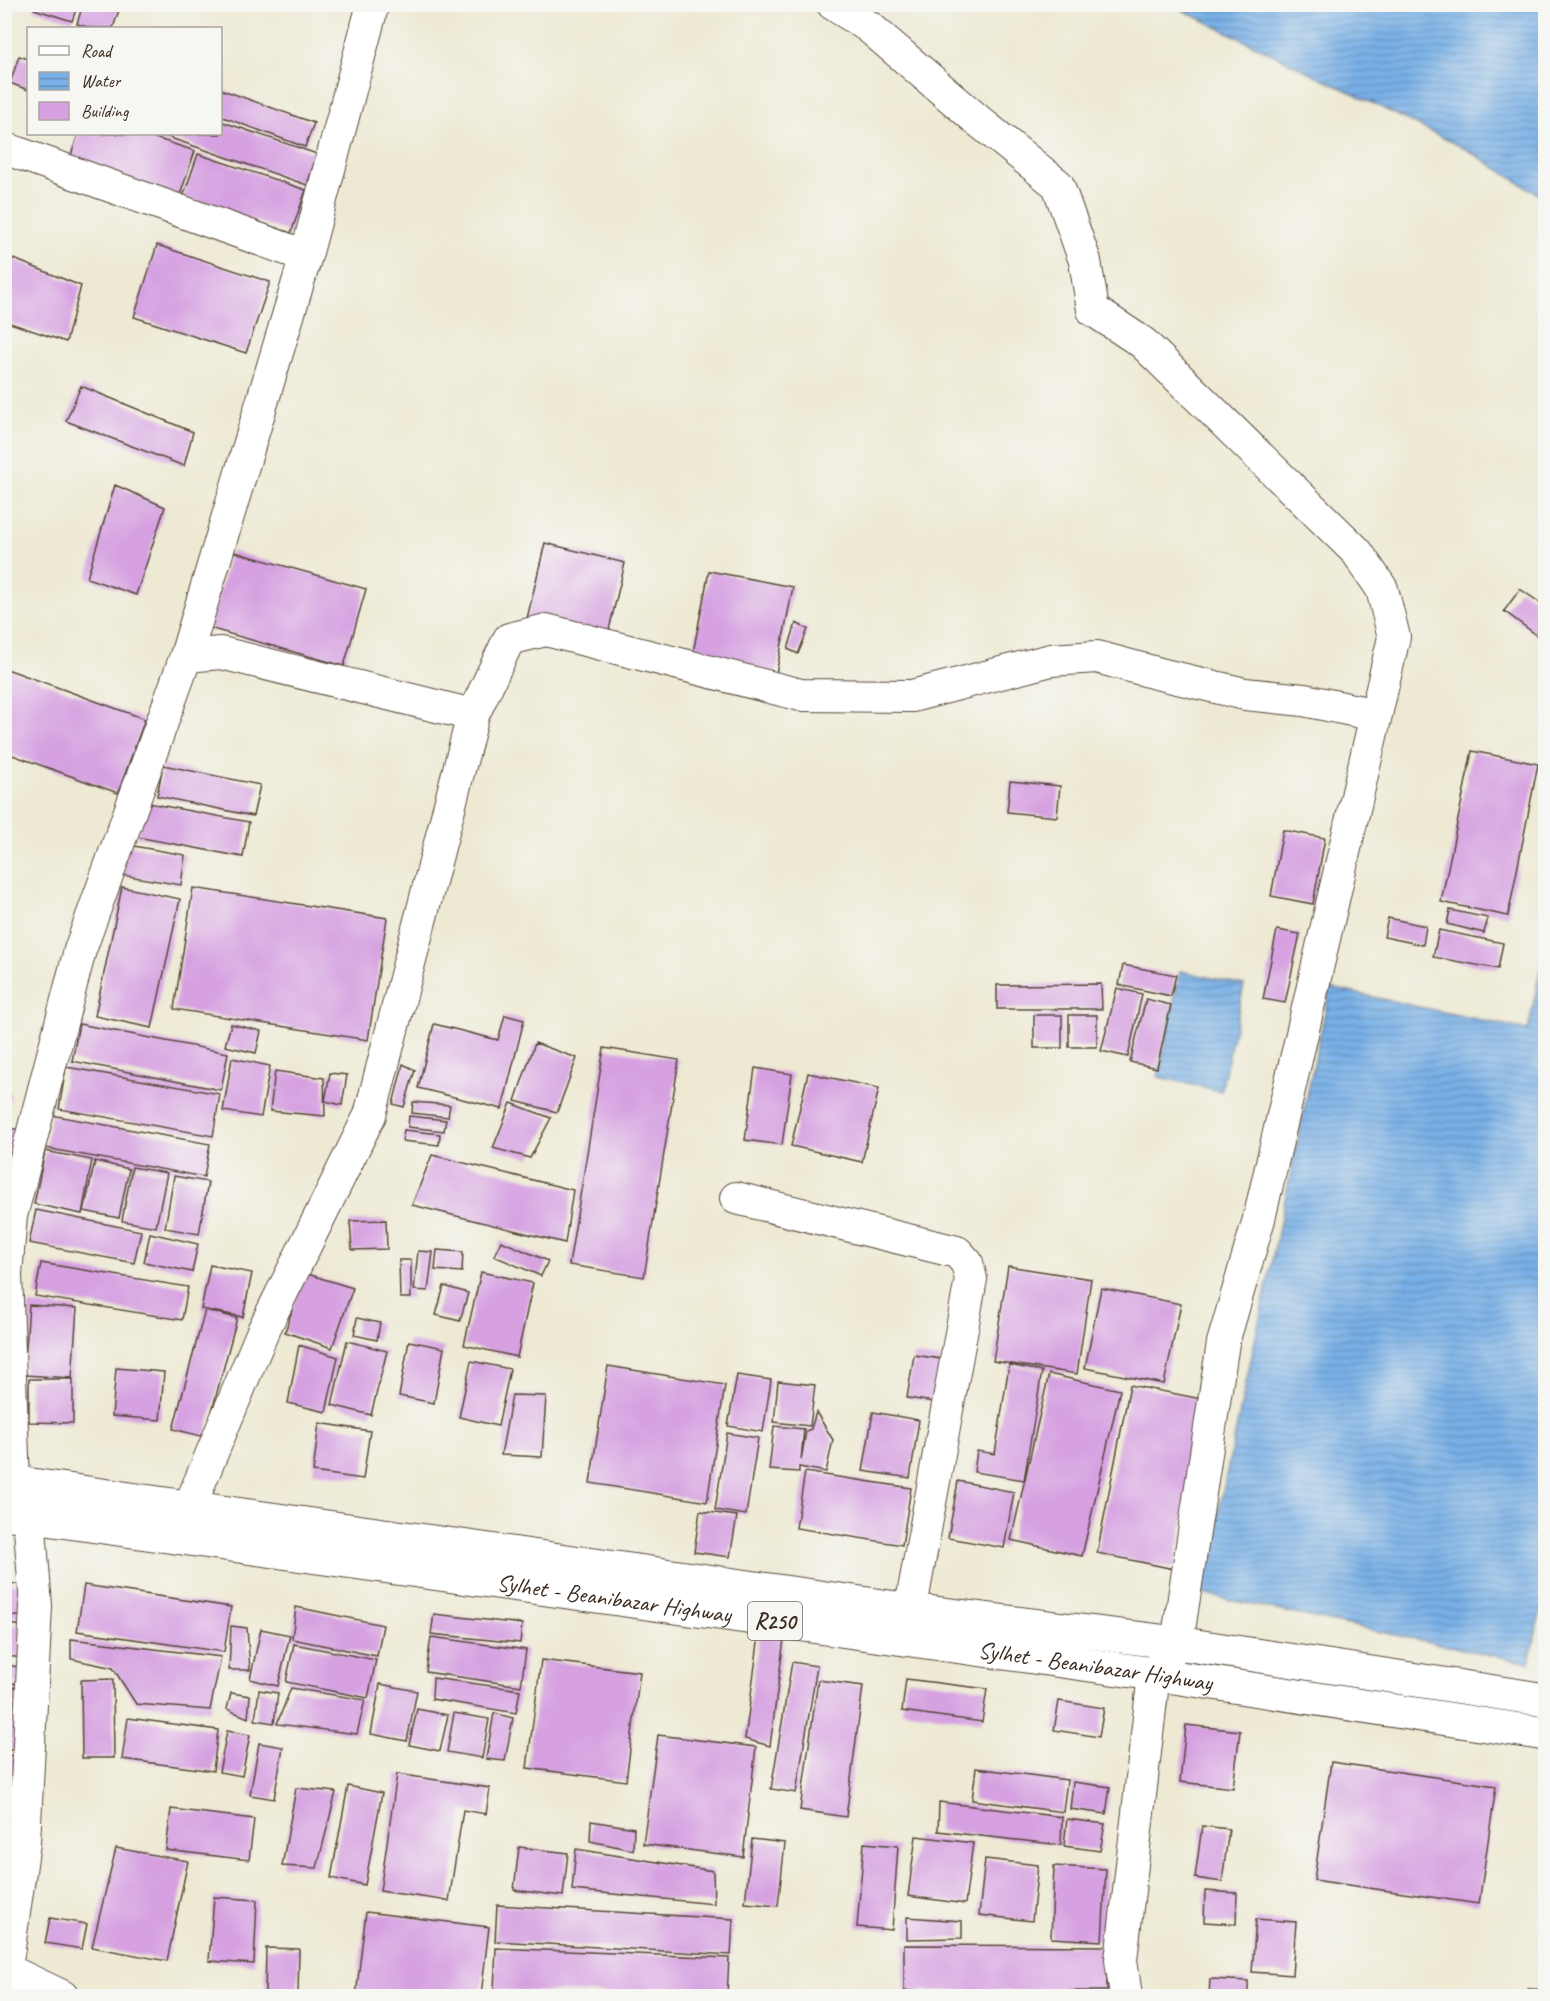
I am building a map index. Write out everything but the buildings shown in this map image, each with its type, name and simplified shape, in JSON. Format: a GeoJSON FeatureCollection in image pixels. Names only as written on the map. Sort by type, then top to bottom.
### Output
{"type":"FeatureCollection","features":[{"type":"Feature","properties":{"kind":"main road","name":"Sylhet - Beanibazar Highway"},"geometry":{"type":"LineString","coordinates":[[9,1481],[908,1624],[1154,1674],[1545,1734]]}},
{"type":"Feature","properties":{"kind":"main road","name":"Sylhet - Beanibazar Highway"},"geometry":{"type":"LineString","coordinates":[[17,1515],[908,1624],[1177,1643],[1545,1700]]}},
{"type":"Feature","properties":{"kind":"street"},"geometry":{"type":"LineString","coordinates":[[62,1996],[6,1976],[24,1843],[36,1606],[9,1481],[6,1274],[11,1216],[80,950],[186,656],[306,256],[373,4]]}},
{"type":"Feature","properties":{"kind":"street"},"geometry":{"type":"LineString","coordinates":[[833,4],[869,27],[981,123],[1058,185],[1085,261],[1094,310],[1143,343],[1357,552],[1382,590],[1394,638],[1259,1219],[1223,1343],[1177,1643],[1154,1674],[1121,1960],[1126,1996]]}},
{"type":"Feature","properties":{"kind":"street"},"geometry":{"type":"LineString","coordinates":[[4,148],[306,256]]}},
{"type":"Feature","properties":{"kind":"street"},"geometry":{"type":"LineString","coordinates":[[189,1508],[263,1331],[370,1115],[473,715],[508,639],[546,630],[801,695],[912,696],[1051,660],[1097,657],[1245,694],[1304,700],[1376,715]]}},
{"type":"Feature","properties":{"kind":"street"},"geometry":{"type":"LineString","coordinates":[[186,656],[221,653],[473,715]]}},
{"type":"Feature","properties":{"kind":"street"},"geometry":{"type":"LineString","coordinates":[[736,1198],[957,1252],[967,1263],[971,1279],[908,1624]]}},
{"type":"Feature","properties":{"kind":"water"},"geometry":{"type":"Polygon","coordinates":[[[1172,5],[1545,5],[1545,199],[1468,150],[1172,5]]]}},
{"type":"Feature","properties":{"kind":"water"},"geometry":{"type":"Polygon","coordinates":[[[1545,946],[1546,1587],[1529,1663],[1201,1594],[1330,988],[1528,1030],[1545,946]]]}},
{"type":"Feature","properties":{"kind":"water"},"geometry":{"type":"Polygon","coordinates":[[[1180,971],[1244,985],[1221,1091],[1158,1077],[1180,971]]]}}]}
